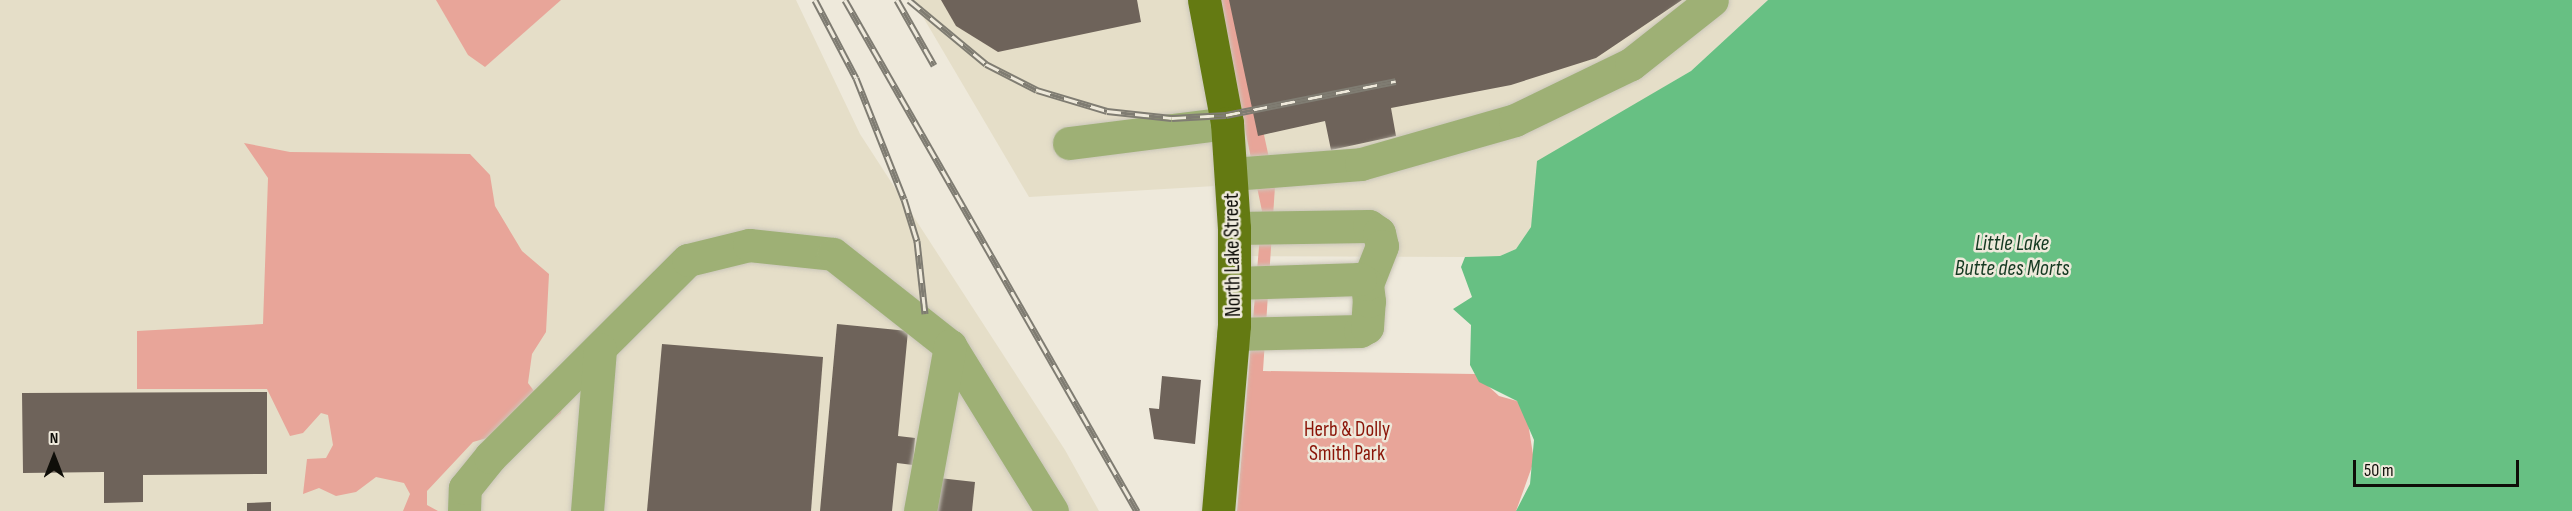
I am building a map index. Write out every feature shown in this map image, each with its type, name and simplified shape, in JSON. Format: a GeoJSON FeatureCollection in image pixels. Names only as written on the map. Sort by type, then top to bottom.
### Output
{"type":"FeatureCollection","features":[{"type":"Feature","properties":{"kind":"main road","name":"North Lake Street"},"geometry":{"type":"LineString","coordinates":[[1204,0],[1227,123],[1234,228],[1233,334],[1218,511]]}},
{"type":"Feature","properties":{"kind":"lane"},"geometry":{"type":"LineString","coordinates":[[1232,174],[1361,164],[1515,120],[1631,64],[1712,0]]}},
{"type":"Feature","properties":{"kind":"lane"},"geometry":{"type":"LineString","coordinates":[[1070,143],[1227,123]]}},
{"type":"Feature","properties":{"kind":"lane"},"geometry":{"type":"LineString","coordinates":[[1233,334],[1360,331],[1367,327],[1367,284],[1382,246],[1379,233],[1369,226],[1234,228]]}},
{"type":"Feature","properties":{"kind":"lane"},"geometry":{"type":"LineString","coordinates":[[464,511],[465,488],[490,457],[688,260],[749,245],[833,254],[950,346],[1052,511]]}},
{"type":"Feature","properties":{"kind":"lane"},"geometry":{"type":"LineString","coordinates":[[1235,283],[1360,279],[1367,284]]}},
{"type":"Feature","properties":{"kind":"lane"},"geometry":{"type":"LineString","coordinates":[[920,511],[950,346]]}},
{"type":"Feature","properties":{"kind":"lane"},"geometry":{"type":"LineString","coordinates":[[587,511],[600,350]]}},
{"type":"Feature","properties":{"kind":"shaded area"},"geometry":{"type":"Polygon","coordinates":[[[0,0],[796,0],[860,134],[1065,450],[1099,511],[0,511],[0,0]]]}},
{"type":"Feature","properties":{"kind":"shaded area"},"geometry":{"type":"Polygon","coordinates":[[[913,0],[1768,0],[1691,71],[1579,138],[1534,205],[1531,227],[1516,249],[1500,256],[1465,257],[1235,256],[1232,185],[1029,197],[913,0]]]}},
{"type":"Feature","properties":{"kind":"green space"},"geometry":{"type":"Polygon","coordinates":[[[436,0],[561,0],[485,67],[468,55],[436,0]]]}},
{"type":"Feature","properties":{"kind":"green space","name":"Herb & Dolly Smith Park"},"geometry":{"type":"Polygon","coordinates":[[[1218,0],[1235,0],[1275,186],[1263,371],[1475,374],[1499,396],[1517,401],[1527,416],[1534,461],[1516,511],[1237,511],[1262,211],[1218,0]]]}},
{"type":"Feature","properties":{"kind":"green space"},"geometry":{"type":"Polygon","coordinates":[[[244,143],[290,152],[470,154],[490,175],[495,206],[522,251],[549,274],[546,332],[532,354],[528,383],[534,391],[566,387],[561,413],[526,443],[501,434],[473,442],[427,491],[427,505],[438,511],[403,511],[410,494],[404,483],[376,477],[356,492],[336,496],[319,488],[303,494],[307,459],[326,458],[333,445],[328,415],[321,413],[303,433],[290,436],[267,389],[137,389],[137,331],[263,324],[268,178],[244,143]]]}},
{"type":"Feature","properties":{"kind":"water","name":"Little Lake Butte des Morts"},"geometry":{"type":"Polygon","coordinates":[[[1768,0],[2572,0],[2572,511],[1516,511],[1530,484],[1534,440],[1517,401],[1479,382],[1470,365],[1471,325],[1453,309],[1472,297],[1461,267],[1465,257],[1500,256],[1516,249],[1531,227],[1537,161],[1691,71],[1768,0]]]}},
{"type":"Feature","properties":{"kind":"building"},"geometry":{"type":"Polygon","coordinates":[[[941,0],[1137,0],[1141,22],[998,52],[956,26],[941,0]]]}},
{"type":"Feature","properties":{"kind":"building"},"geometry":{"type":"Polygon","coordinates":[[[1229,0],[1682,0],[1596,58],[1511,85],[1391,108],[1396,136],[1331,150],[1325,121],[1258,136],[1229,0]]]}},
{"type":"Feature","properties":{"kind":"building"},"geometry":{"type":"Polygon","coordinates":[[[837,324],[908,331],[898,436],[915,438],[913,465],[897,463],[892,511],[820,511],[837,324]]]}},
{"type":"Feature","properties":{"kind":"building"},"geometry":{"type":"Polygon","coordinates":[[[662,344],[823,357],[811,511],[647,511],[662,344]]]}},
{"type":"Feature","properties":{"kind":"building"},"geometry":{"type":"Polygon","coordinates":[[[1162,376],[1201,380],[1195,444],[1154,439],[1149,408],[1159,409],[1162,376]]]}},
{"type":"Feature","properties":{"kind":"building"},"geometry":{"type":"Polygon","coordinates":[[[267,392],[267,474],[143,475],[143,502],[104,503],[104,472],[23,473],[22,393],[267,392]]]}},
{"type":"Feature","properties":{"kind":"building"},"geometry":{"type":"Polygon","coordinates":[[[939,478],[975,482],[972,511],[936,511],[939,478]]]}},
{"type":"Feature","properties":{"kind":"building"},"geometry":{"type":"Polygon","coordinates":[[[271,502],[271,511],[247,511],[247,503],[271,502]]]}},
{"type":"Feature","properties":{"kind":"railway"},"geometry":{"type":"LineString","coordinates":[[815,0],[856,78],[904,199],[917,241],[925,314]]}},
{"type":"Feature","properties":{"kind":"railway"},"geometry":{"type":"LineString","coordinates":[[845,0],[1137,511]]}},
{"type":"Feature","properties":{"kind":"railway"},"geometry":{"type":"LineString","coordinates":[[897,0],[934,65]]}},
{"type":"Feature","properties":{"kind":"railway"},"geometry":{"type":"LineString","coordinates":[[909,0],[986,64],[1037,90],[1107,111],[1172,118],[1226,115],[1396,81]]}}]}
